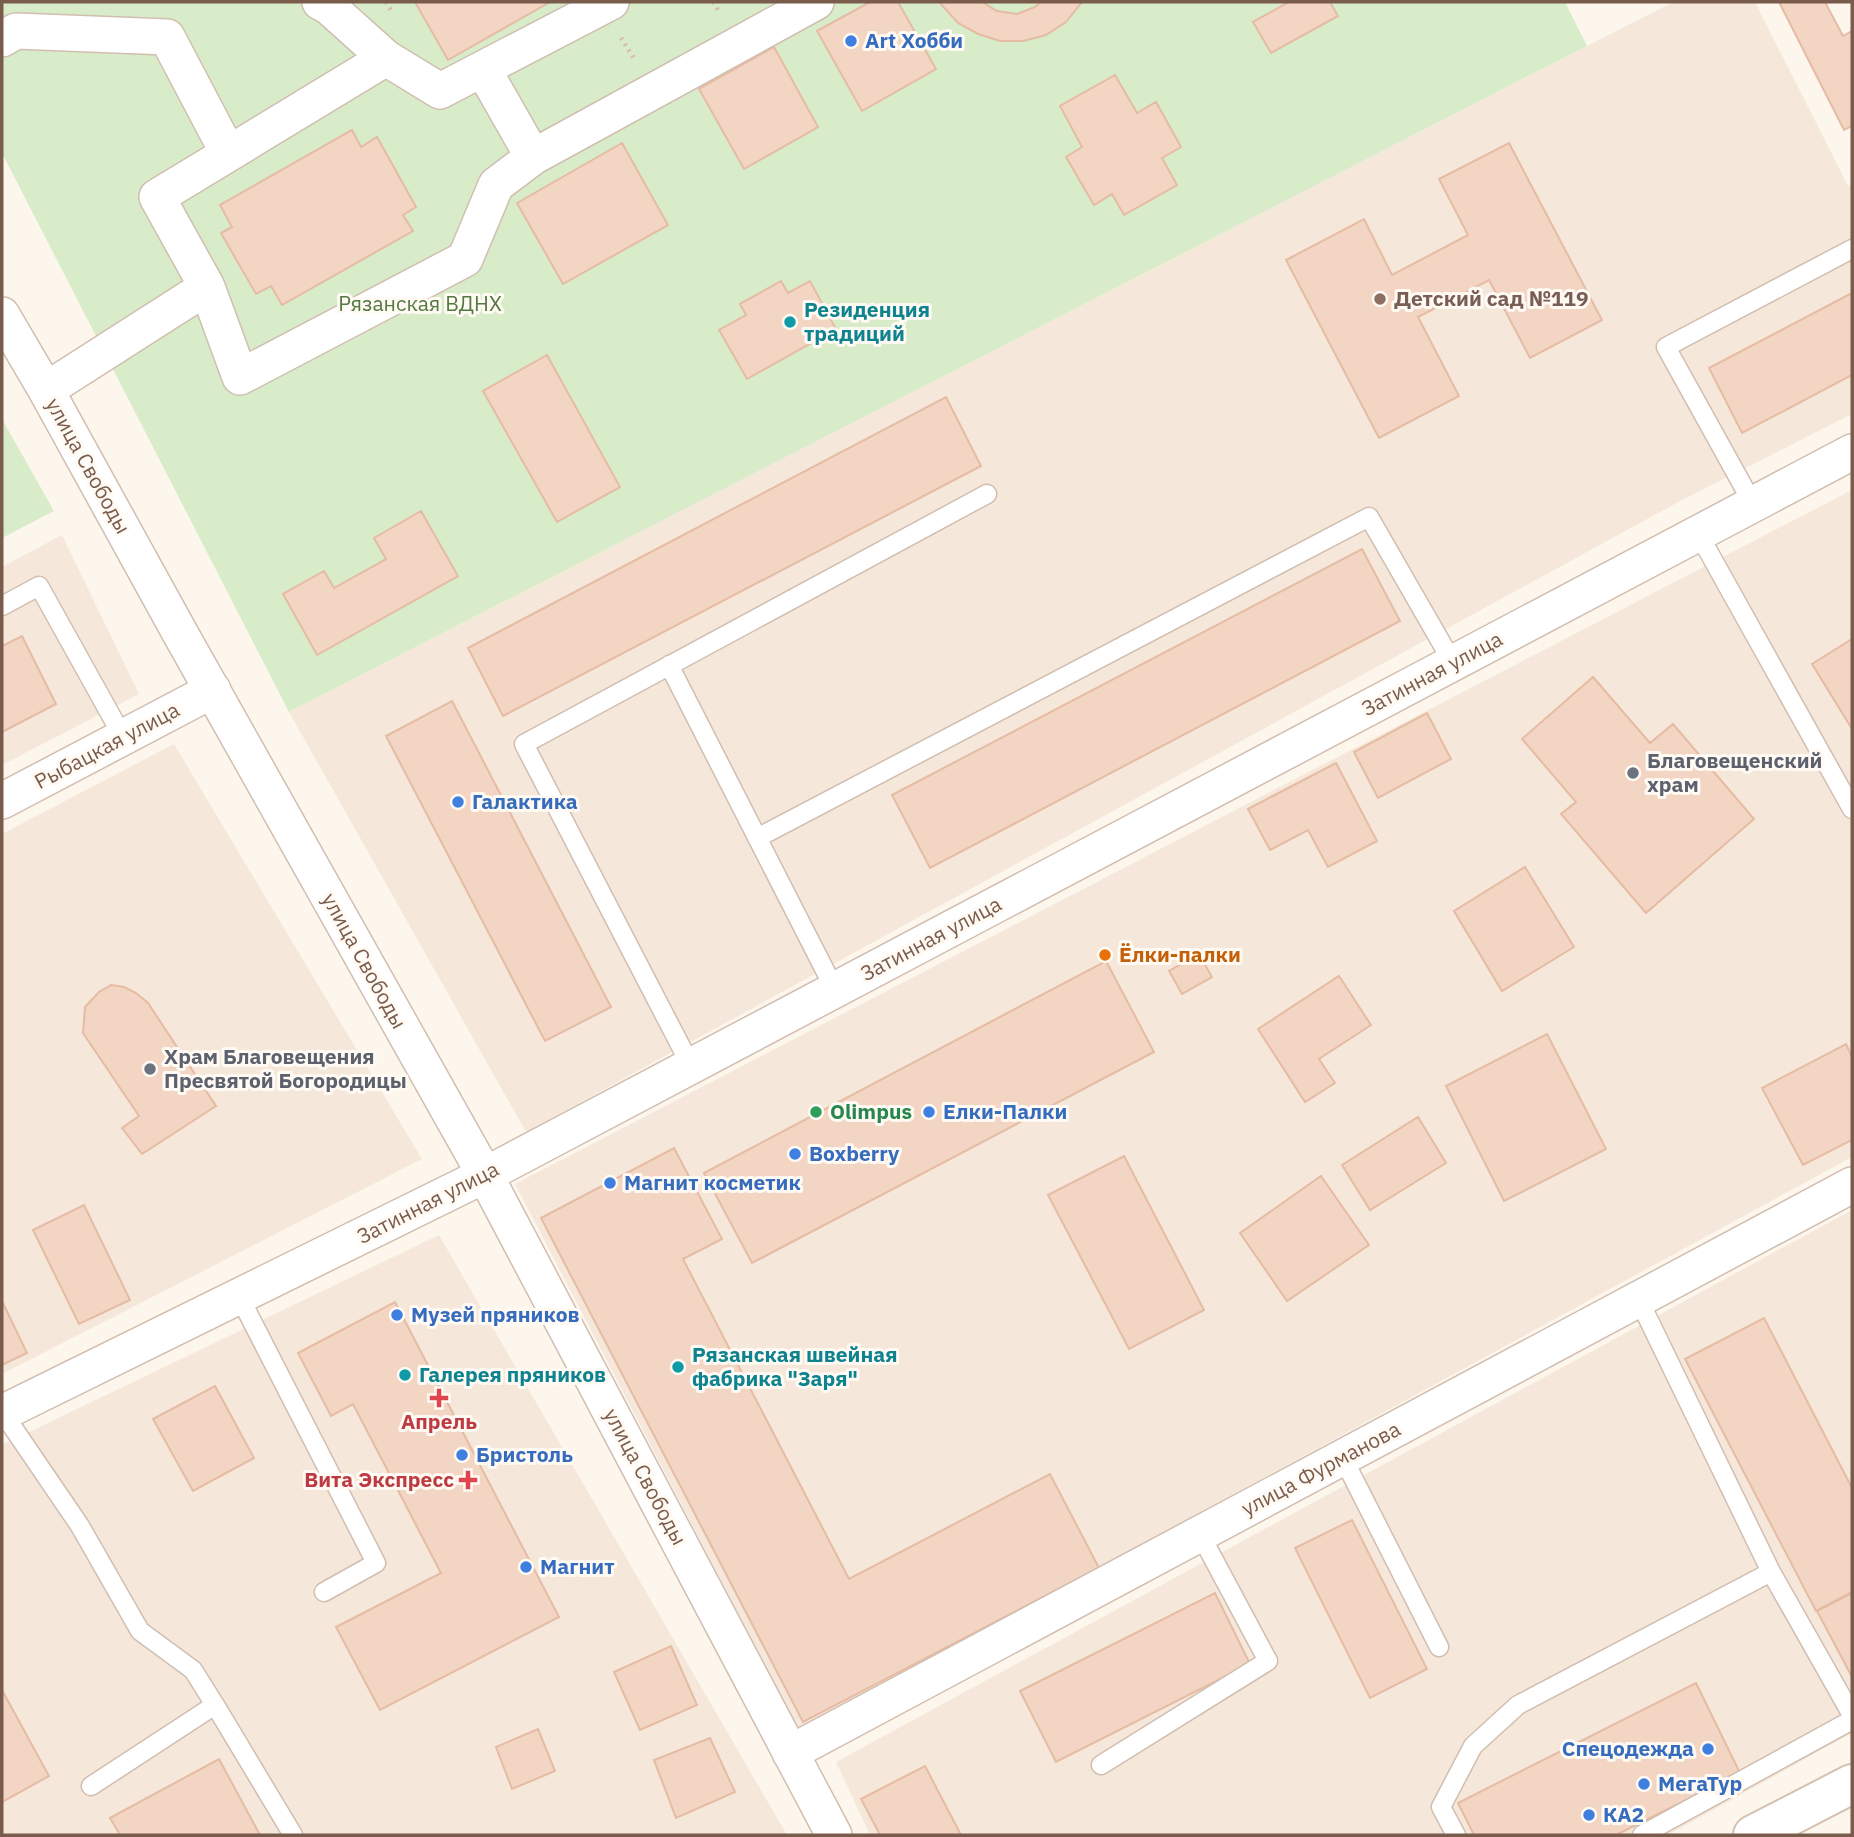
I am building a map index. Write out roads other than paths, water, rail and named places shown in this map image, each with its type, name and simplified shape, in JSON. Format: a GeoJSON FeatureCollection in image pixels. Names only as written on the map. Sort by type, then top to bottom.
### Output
{"type":"FeatureCollection","features":[{"type":"Feature","properties":{"kind":"main road"},"geometry":{"type":"LineString","coordinates":[[1753,1835],[1852,1784]]}},
{"type":"Feature","properties":{"kind":"street"},"geometry":{"type":"LineString","coordinates":[[320,2],[328,6],[386,58],[440,91],[607,4]]}},
{"type":"Feature","properties":{"kind":"street"},"geometry":{"type":"LineString","coordinates":[[386,58],[157,197],[207,287],[240,377],[464,259],[496,185],[533,157],[816,2]]}},
{"type":"Feature","properties":{"kind":"street"},"geometry":{"type":"LineString","coordinates":[[2,39],[16,31],[167,37],[228,153]]}},
{"type":"Feature","properties":{"kind":"street"},"geometry":{"type":"LineString","coordinates":[[483,69],[533,157]]}},
{"type":"Feature","properties":{"kind":"street"},"geometry":{"type":"LineString","coordinates":[[46,390],[207,287]]}},
{"type":"Feature","properties":{"kind":"street","name":"улица Свободы"},"geometry":{"type":"LineString","coordinates":[[2,315],[485,1175],[834,1835]]}},
{"type":"Feature","properties":{"kind":"street","name":"Затинная улица"},"geometry":{"type":"LineString","coordinates":[[2,1413],[485,1175],[1852,452]]}},
{"type":"Feature","properties":{"kind":"street","name":"Рыбацкая улица"},"geometry":{"type":"LineString","coordinates":[[2,801],[213,691]]}},
{"type":"Feature","properties":{"kind":"street","name":"улица Фурманова"},"geometry":{"type":"LineString","coordinates":[[790,1753],[1852,1185]]}},
{"type":"Feature","properties":{"kind":"lane"},"geometry":{"type":"LineString","coordinates":[[1753,504],[1666,347],[1852,249]]}},
{"type":"Feature","properties":{"kind":"lane"},"geometry":{"type":"LineString","coordinates":[[691,1066],[524,744],[987,494]]}},
{"type":"Feature","properties":{"kind":"lane"},"geometry":{"type":"LineString","coordinates":[[757,838],[1369,517],[1453,663]]}},
{"type":"Feature","properties":{"kind":"lane"},"geometry":{"type":"LineString","coordinates":[[1698,533],[1852,809]]}},
{"type":"Feature","properties":{"kind":"lane"},"geometry":{"type":"LineString","coordinates":[[2,606],[39,586],[123,737]]}},
{"type":"Feature","properties":{"kind":"lane"},"geometry":{"type":"LineString","coordinates":[[669,665],[835,990]]}},
{"type":"Feature","properties":{"kind":"lane"},"geometry":{"type":"LineString","coordinates":[[239,1296],[376,1563],[324,1592]]}},
{"type":"Feature","properties":{"kind":"lane"},"geometry":{"type":"LineString","coordinates":[[1639,1300],[1771,1572],[1851,1712],[1642,1835]]}},
{"type":"Feature","properties":{"kind":"lane"},"geometry":{"type":"LineString","coordinates":[[2,1413],[80,1526],[140,1630],[193,1670],[293,1835]]}},
{"type":"Feature","properties":{"kind":"lane"},"geometry":{"type":"LineString","coordinates":[[1343,1458],[1439,1647]]}},
{"type":"Feature","properties":{"kind":"lane"},"geometry":{"type":"LineString","coordinates":[[1101,1765],[1268,1661],[1200,1534]]}},
{"type":"Feature","properties":{"kind":"lane"},"geometry":{"type":"LineString","coordinates":[[1456,1835],[1441,1807],[1474,1746],[1518,1705],[1771,1572]]}},
{"type":"Feature","properties":{"kind":"lane"},"geometry":{"type":"LineString","coordinates":[[91,1786],[215,1705]]}},
{"type":"Feature","properties":{"kind":"place","name":"Art Хобби"},"geometry":{"type":"Point","coordinates":[851,41]}},
{"type":"Feature","properties":{"kind":"place","name":"Детский сад №119"},"geometry":{"type":"Point","coordinates":[1380,299]}},
{"type":"Feature","properties":{"kind":"place","name":"Резиденция традиций"},"geometry":{"type":"Point","coordinates":[790,322]}},
{"type":"Feature","properties":{"kind":"place","name":"Благовещенский храм"},"geometry":{"type":"Point","coordinates":[1633,773]}},
{"type":"Feature","properties":{"kind":"place","name":"Галактика"},"geometry":{"type":"Point","coordinates":[458,802]}},
{"type":"Feature","properties":{"kind":"place","name":"Ёлки-палки"},"geometry":{"type":"Point","coordinates":[1105,955]}},
{"type":"Feature","properties":{"kind":"place","name":"Храм Благовещения Пресвятой Богородицы"},"geometry":{"type":"Point","coordinates":[150,1069]}},
{"type":"Feature","properties":{"kind":"place","name":"Olimpus"},"geometry":{"type":"Point","coordinates":[816,1112]}},
{"type":"Feature","properties":{"kind":"place","name":"Елки-Палки"},"geometry":{"type":"Point","coordinates":[929,1112]}},
{"type":"Feature","properties":{"kind":"place","name":"Boxberry"},"geometry":{"type":"Point","coordinates":[795,1154]}},
{"type":"Feature","properties":{"kind":"place","name":"Магнит косметик"},"geometry":{"type":"Point","coordinates":[610,1183]}},
{"type":"Feature","properties":{"kind":"place","name":"Музей пряников"},"geometry":{"type":"Point","coordinates":[397,1315]}},
{"type":"Feature","properties":{"kind":"place","name":"Рязанская швейная фабрика \"Заря\""},"geometry":{"type":"Point","coordinates":[678,1367]}},
{"type":"Feature","properties":{"kind":"place","name":"Галерея пряников"},"geometry":{"type":"Point","coordinates":[405,1375]}},
{"type":"Feature","properties":{"kind":"place","name":"Апрель"},"geometry":{"type":"Point","coordinates":[439,1398]}},
{"type":"Feature","properties":{"kind":"place","name":"Бристоль"},"geometry":{"type":"Point","coordinates":[462,1455]}},
{"type":"Feature","properties":{"kind":"place","name":"Вита Экспресс"},"geometry":{"type":"Point","coordinates":[468,1480]}},
{"type":"Feature","properties":{"kind":"place","name":"Магнит"},"geometry":{"type":"Point","coordinates":[526,1567]}},
{"type":"Feature","properties":{"kind":"place","name":"Спецодежда"},"geometry":{"type":"Point","coordinates":[1708,1749]}},
{"type":"Feature","properties":{"kind":"place","name":"МегаТур"},"geometry":{"type":"Point","coordinates":[1644,1784]}},
{"type":"Feature","properties":{"kind":"place","name":"КА2"},"geometry":{"type":"Point","coordinates":[1589,1815]}},
{"type":"Feature","properties":{"kind":"park label","name":"Рязанская ВДНХ"},"geometry":{"type":"Point","coordinates":[420,304]}}]}
